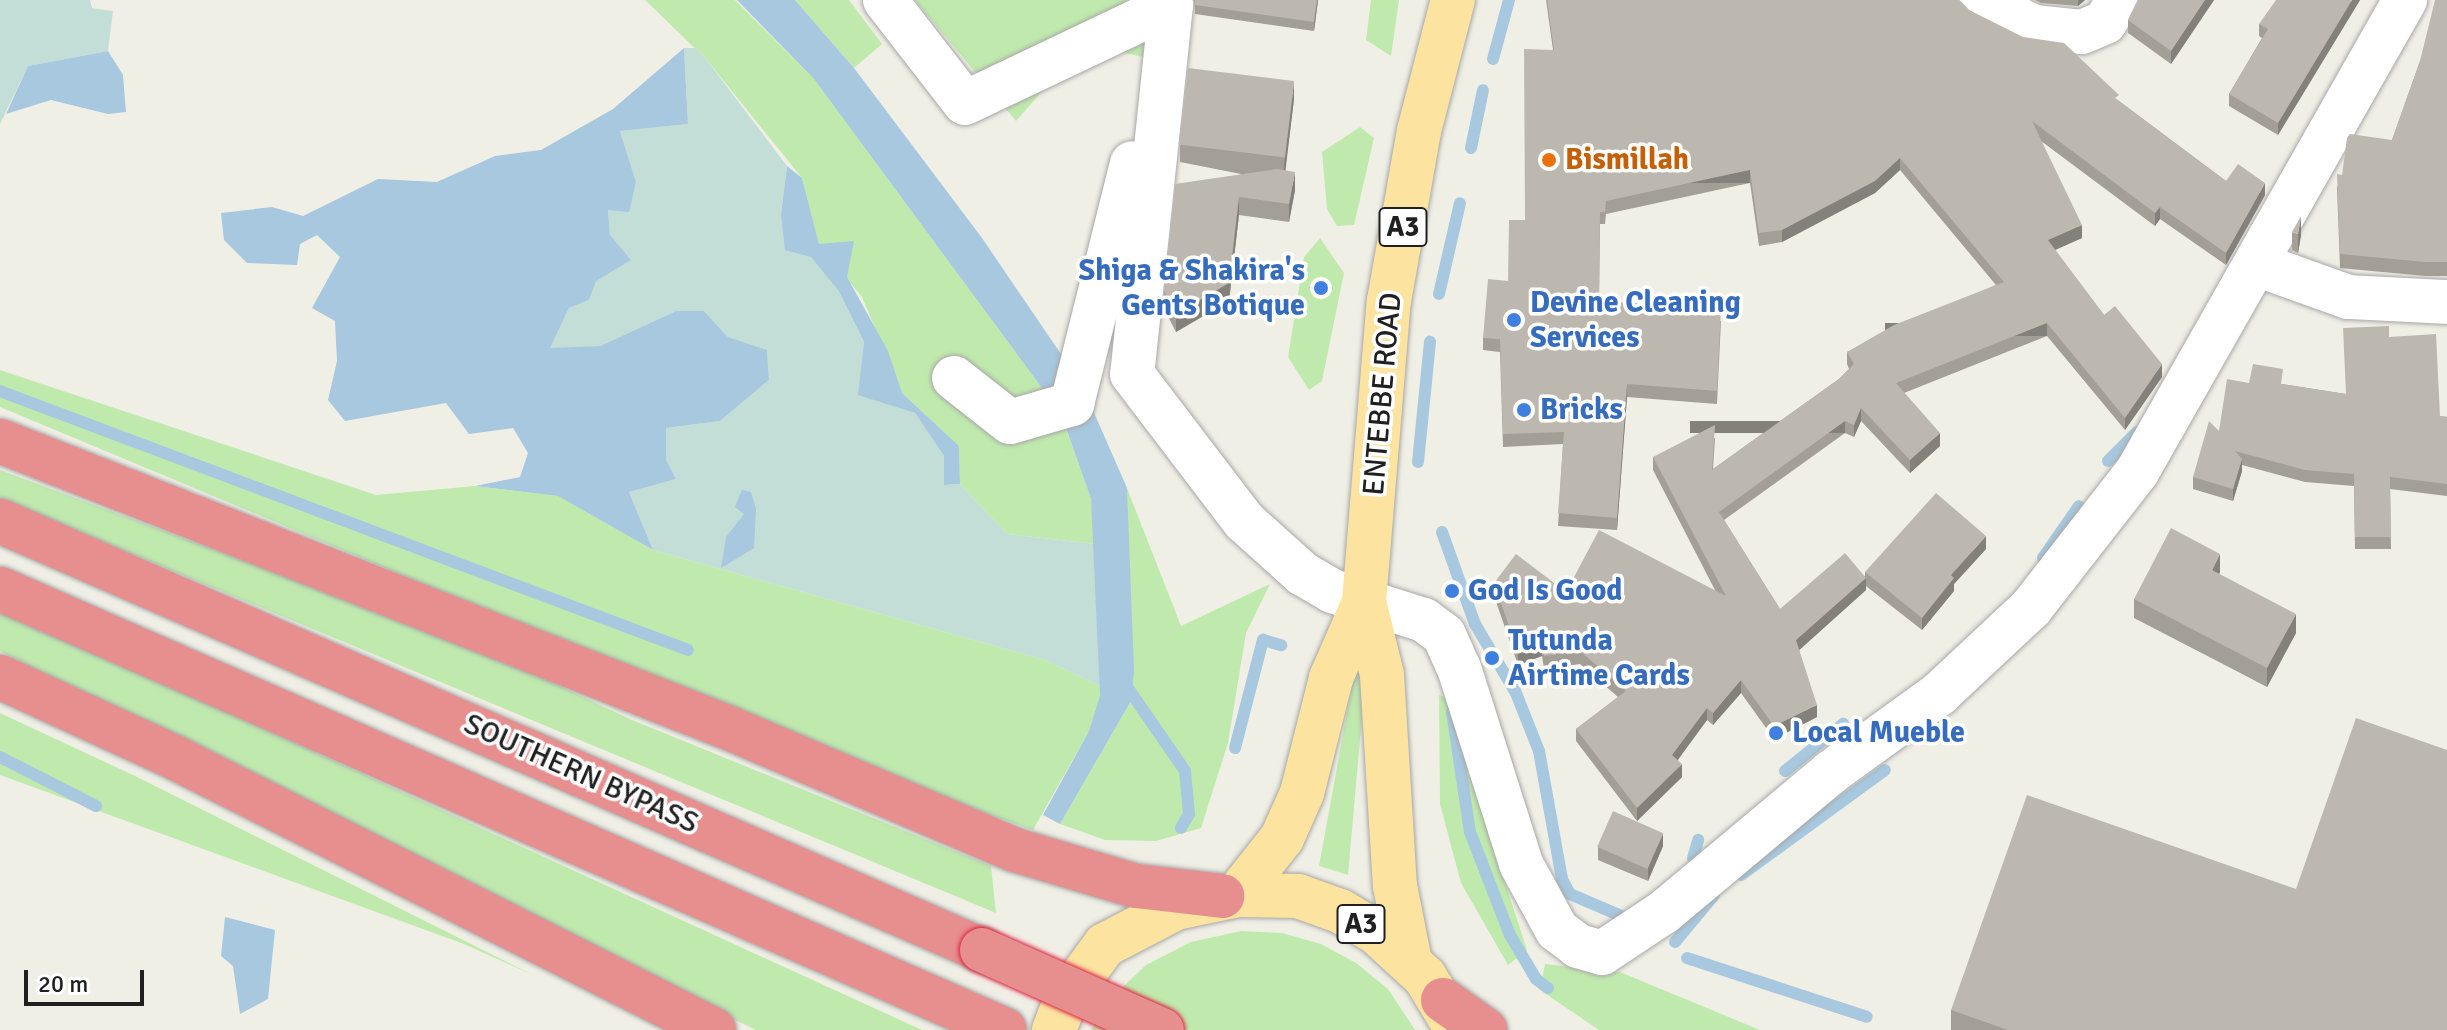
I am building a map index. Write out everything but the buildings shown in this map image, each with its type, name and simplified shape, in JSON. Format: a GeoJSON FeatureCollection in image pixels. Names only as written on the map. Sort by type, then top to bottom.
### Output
{"type":"FeatureCollection","features":[{"type":"Feature","properties":{"kind":"highway"},"geometry":{"type":"LineString","coordinates":[[0,441],[700,717],[1015,850],[1136,886],[1229,896]]}},
{"type":"Feature","properties":{"kind":"highway","name":"SOUTHERN BYPASS"},"geometry":{"type":"LineString","coordinates":[[0,521],[1162,1030]]}},
{"type":"Feature","properties":{"kind":"highway","name":"SOUTHERN BYPASS"},"geometry":{"type":"LineString","coordinates":[[0,589],[1005,1030]]}},
{"type":"Feature","properties":{"kind":"highway"},"geometry":{"type":"LineString","coordinates":[[0,677],[174,757],[714,1030]]}},
{"type":"Feature","properties":{"kind":"highway"},"geometry":{"type":"LineString","coordinates":[[1450,1015],[1485,1030]]}},
{"type":"Feature","properties":{"kind":"main road","name":"ENTEBBE ROAD"},"geometry":{"type":"LineString","coordinates":[[1364,602],[1389,301],[1419,131],[1453,0]]}},
{"type":"Feature","properties":{"kind":"main road","name":"A3"},"geometry":{"type":"LineString","coordinates":[[1229,896],[1275,849],[1302,793],[1331,678],[1364,602]]}},
{"type":"Feature","properties":{"kind":"main road","name":"A3"},"geometry":{"type":"LineString","coordinates":[[1364,602],[1382,675],[1395,886],[1410,962]]}},
{"type":"Feature","properties":{"kind":"main road","name":"A3"},"geometry":{"type":"LineString","coordinates":[[1054,1030],[1066,998],[1105,945],[1176,908],[1229,896],[1298,896],[1340,911],[1377,933],[1410,962],[1450,1015]]}},
{"type":"Feature","properties":{"kind":"street"},"geometry":{"type":"LineString","coordinates":[[885,0],[965,103],[1171,5]]}},
{"type":"Feature","properties":{"kind":"street"},"geometry":{"type":"LineString","coordinates":[[1980,0],[2034,27],[2082,32],[2105,22],[2119,0]]}},
{"type":"Feature","properties":{"kind":"street"},"geometry":{"type":"LineString","coordinates":[[1171,5],[1132,374],[1244,521],[1303,574],[1332,591],[1424,620],[1444,635],[1459,668],[1521,864],[1557,930],[1578,946],[1602,953],[1664,912],[1830,773],[1939,694],[2031,608],[2137,472],[2405,0]]}},
{"type":"Feature","properties":{"kind":"street"},"geometry":{"type":"LineString","coordinates":[[954,378],[1010,422],[1072,404],[1171,5]]}},
{"type":"Feature","properties":{"kind":"street"},"geometry":{"type":"LineString","coordinates":[[2256,264],[2348,297],[2426,305],[2447,302]]}},
{"type":"Feature","properties":{"kind":"green space"},"geometry":{"type":"Polygon","coordinates":[[[645,0],[735,0],[814,79],[1064,422],[1091,499],[1095,544],[1007,534],[960,484],[959,446],[902,393],[862,297],[819,245],[802,178],[706,59],[645,0]]]}},
{"type":"Feature","properties":{"kind":"green space"},"geometry":{"type":"Polygon","coordinates":[[[795,0],[849,0],[882,44],[854,68],[795,0]]]}},
{"type":"Feature","properties":{"kind":"green space"},"geometry":{"type":"Polygon","coordinates":[[[915,0],[1167,0],[1160,60],[1083,45],[1016,121],[915,0]]]}},
{"type":"Feature","properties":{"kind":"green space"},"geometry":{"type":"Polygon","coordinates":[[[1371,0],[1399,0],[1391,56],[1366,40],[1371,0]]]}},
{"type":"Feature","properties":{"kind":"green space"},"geometry":{"type":"Polygon","coordinates":[[[1360,127],[1374,138],[1354,225],[1337,226],[1327,209],[1322,152],[1360,127]]]}},
{"type":"Feature","properties":{"kind":"green space"},"geometry":{"type":"Polygon","coordinates":[[[1320,238],[1344,273],[1322,381],[1309,390],[1288,357],[1304,257],[1320,238]]]}},
{"type":"Feature","properties":{"kind":"green space"},"geometry":{"type":"Polygon","coordinates":[[[0,370],[376,495],[475,486],[558,496],[653,550],[1045,660],[1100,686],[1089,731],[1033,830],[893,780],[0,407],[0,370]]]}},
{"type":"Feature","properties":{"kind":"green space"},"geometry":{"type":"Polygon","coordinates":[[[0,470],[476,647],[632,720],[991,866],[996,913],[0,499],[0,470]]]}},
{"type":"Feature","properties":{"kind":"green space"},"geometry":{"type":"Polygon","coordinates":[[[1127,488],[1181,626],[1270,584],[1246,633],[1228,743],[1201,828],[1156,841],[1105,840],[1060,824],[1131,701],[1127,488]]]}},
{"type":"Feature","properties":{"kind":"green space"},"geometry":{"type":"Polygon","coordinates":[[[0,608],[922,1030],[756,1030],[555,934],[0,651],[0,608]]]}},
{"type":"Feature","properties":{"kind":"green space"},"geometry":{"type":"Polygon","coordinates":[[[1355,669],[1362,671],[1363,706],[1348,875],[1319,866],[1355,669]]]}},
{"type":"Feature","properties":{"kind":"green space"},"geometry":{"type":"Polygon","coordinates":[[[1439,695],[1458,701],[1474,788],[1527,950],[1508,965],[1461,883],[1440,804],[1439,695]]]}},
{"type":"Feature","properties":{"kind":"green space"},"geometry":{"type":"Polygon","coordinates":[[[0,713],[133,775],[535,976],[464,944],[0,775],[0,713]]]}},
{"type":"Feature","properties":{"kind":"green space"},"geometry":{"type":"Polygon","coordinates":[[[1241,931],[1282,933],[1321,944],[1356,963],[1388,989],[1415,1030],[1091,1030],[1109,1000],[1146,965],[1191,942],[1241,931]]]}},
{"type":"Feature","properties":{"kind":"green space"},"geometry":{"type":"Polygon","coordinates":[[[1545,964],[1620,972],[1760,1030],[1599,1030],[1540,990],[1545,964]]]}},
{"type":"Feature","properties":{"kind":"shaded area"},"geometry":{"type":"Polygon","coordinates":[[[0,0],[90,0],[92,8],[113,11],[108,51],[28,66],[0,124],[0,0]]]}},
{"type":"Feature","properties":{"kind":"shaded area"},"geometry":{"type":"Polygon","coordinates":[[[737,0],[795,0],[854,68],[982,238],[1080,382],[1050,399],[814,79],[737,0]]]}},
{"type":"Feature","properties":{"kind":"shaded area"},"geometry":{"type":"Polygon","coordinates":[[[684,48],[695,48],[706,59],[787,166],[781,214],[838,290],[864,342],[859,394],[915,413],[944,456],[944,485],[960,484],[1007,534],[1095,544],[1100,686],[1045,660],[653,550],[629,492],[676,479],[666,459],[666,428],[720,421],[769,380],[767,350],[728,337],[704,311],[676,311],[600,346],[549,349],[569,308],[589,300],[595,281],[631,260],[610,236],[608,210],[636,182],[620,131],[688,124],[684,48]]]}},
{"type":"Feature","properties":{"kind":"shaded area"},"geometry":{"type":"Polygon","coordinates":[[[684,48],[688,124],[620,131],[636,182],[629,212],[608,210],[610,235],[631,260],[596,281],[589,300],[569,308],[550,348],[600,346],[676,311],[704,311],[728,337],[767,350],[769,380],[720,421],[666,428],[666,459],[676,479],[629,492],[653,550],[558,496],[475,486],[520,477],[528,453],[513,428],[469,434],[446,403],[345,421],[328,400],[337,361],[335,321],[312,308],[340,257],[317,235],[300,244],[297,265],[247,263],[224,240],[221,213],[272,207],[303,216],[378,179],[437,182],[495,156],[541,150],[613,109],[684,48]]]}},
{"type":"Feature","properties":{"kind":"shaded area"},"geometry":{"type":"Polygon","coordinates":[[[108,51],[123,75],[126,112],[108,114],[51,100],[6,114],[28,66],[108,51]]]}},
{"type":"Feature","properties":{"kind":"shaded area"},"geometry":{"type":"Polygon","coordinates":[[[787,166],[802,178],[819,244],[854,241],[847,277],[888,351],[902,393],[959,446],[960,484],[944,485],[944,456],[915,413],[858,395],[864,342],[838,290],[811,257],[785,250],[781,214],[787,166]]]}},
{"type":"Feature","properties":{"kind":"shaded area"},"geometry":{"type":"Polygon","coordinates":[[[1092,408],[1127,488],[1134,671],[1131,701],[1060,824],[1043,815],[1089,731],[1100,695],[1091,499],[1064,422],[1092,408]]]}},
{"type":"Feature","properties":{"kind":"shaded area"},"geometry":{"type":"Polygon","coordinates":[[[742,490],[751,492],[756,509],[754,548],[721,568],[726,537],[744,514],[735,507],[742,490]]]}},
{"type":"Feature","properties":{"kind":"shaded area"},"geometry":{"type":"Polygon","coordinates":[[[225,917],[275,930],[268,999],[240,1014],[233,966],[221,956],[225,917]]]}},
{"type":"Feature","properties":{"kind":"waterway"},"geometry":{"type":"LineString","coordinates":[[1493,59],[1509,0]]}},
{"type":"Feature","properties":{"kind":"waterway"},"geometry":{"type":"LineString","coordinates":[[1471,148],[1483,90]]}},
{"type":"Feature","properties":{"kind":"waterway"},"geometry":{"type":"LineString","coordinates":[[1439,294],[1460,203]]}},
{"type":"Feature","properties":{"kind":"waterway"},"geometry":{"type":"LineString","coordinates":[[1418,462],[1430,342]]}},
{"type":"Feature","properties":{"kind":"waterway"},"geometry":{"type":"LineString","coordinates":[[0,391],[688,650]]}},
{"type":"Feature","properties":{"kind":"waterway"},"geometry":{"type":"LineString","coordinates":[[2108,461],[2137,432]]}},
{"type":"Feature","properties":{"kind":"waterway"},"geometry":{"type":"LineString","coordinates":[[2043,558],[2079,506]]}},
{"type":"Feature","properties":{"kind":"waterway"},"geometry":{"type":"LineString","coordinates":[[1442,532],[1475,624],[1516,693],[1539,751],[1562,879],[1570,894],[1619,915]]}},
{"type":"Feature","properties":{"kind":"waterway"},"geometry":{"type":"LineString","coordinates":[[1235,748],[1263,640],[1281,645]]}},
{"type":"Feature","properties":{"kind":"waterway"},"geometry":{"type":"LineString","coordinates":[[1123,681],[1185,771],[1189,814],[1181,828]]}},
{"type":"Feature","properties":{"kind":"waterway"},"geometry":{"type":"LineString","coordinates":[[1452,712],[1470,832],[1510,935],[1536,979],[1548,988]]}},
{"type":"Feature","properties":{"kind":"waterway"},"geometry":{"type":"LineString","coordinates":[[1785,771],[1843,724]]}},
{"type":"Feature","properties":{"kind":"waterway"},"geometry":{"type":"LineString","coordinates":[[0,757],[96,806]]}},
{"type":"Feature","properties":{"kind":"waterway"},"geometry":{"type":"LineString","coordinates":[[1741,875],[1885,770]]}},
{"type":"Feature","properties":{"kind":"waterway"},"geometry":{"type":"LineString","coordinates":[[1693,858],[1698,840]]}},
{"type":"Feature","properties":{"kind":"waterway"},"geometry":{"type":"LineString","coordinates":[[1675,942],[1714,895]]}},
{"type":"Feature","properties":{"kind":"waterway"},"geometry":{"type":"LineString","coordinates":[[1687,958],[1867,1017]]}},
{"type":"Feature","properties":{"kind":"place","name":"Bismillah"},"geometry":{"type":"Point","coordinates":[1549,160]}},
{"type":"Feature","properties":{"kind":"place","name":"Shiga & Shakira's Gents Botique"},"geometry":{"type":"Point","coordinates":[1321,288]}},
{"type":"Feature","properties":{"kind":"place","name":"Devine Cleaning Services"},"geometry":{"type":"Point","coordinates":[1514,320]}},
{"type":"Feature","properties":{"kind":"place","name":"Bricks"},"geometry":{"type":"Point","coordinates":[1524,410]}},
{"type":"Feature","properties":{"kind":"place","name":"God Is Good"},"geometry":{"type":"Point","coordinates":[1452,591]}},
{"type":"Feature","properties":{"kind":"place","name":"Tutunda Airtime Cards"},"geometry":{"type":"Point","coordinates":[1492,658]}},
{"type":"Feature","properties":{"kind":"place","name":"Local Mueble"},"geometry":{"type":"Point","coordinates":[1776,733]}}]}
